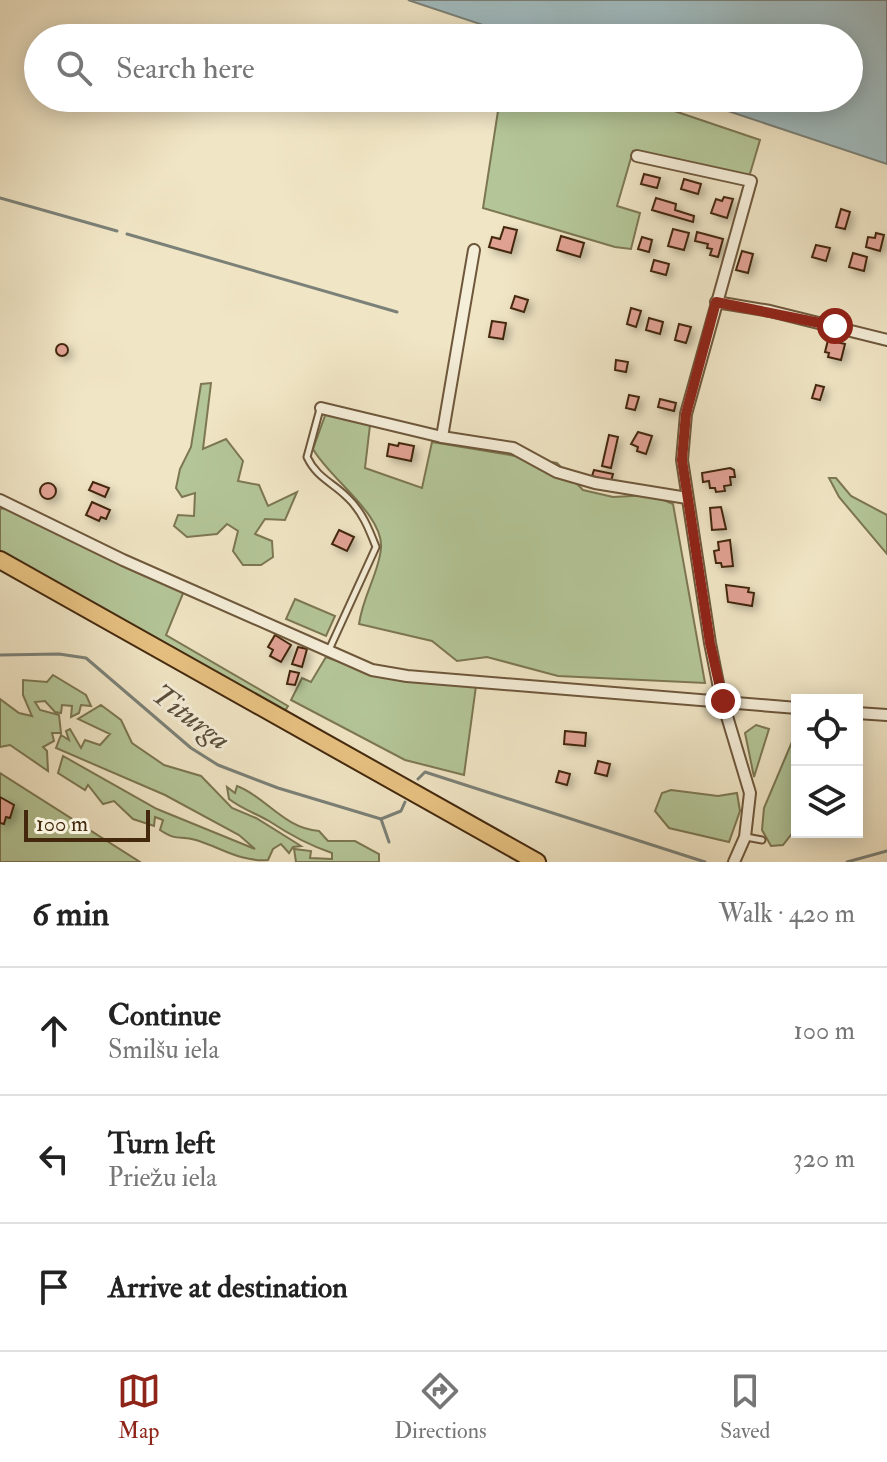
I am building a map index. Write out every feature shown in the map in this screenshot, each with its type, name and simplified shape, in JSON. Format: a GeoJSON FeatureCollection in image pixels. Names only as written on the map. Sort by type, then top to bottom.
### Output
{"type":"FeatureCollection","features":[{"type":"Feature","properties":{"kind":"main road"},"geometry":{"type":"LineString","coordinates":[[0,560],[537,862]]}},
{"type":"Feature","properties":{"kind":"street"},"geometry":{"type":"LineString","coordinates":[[637,156],[751,181],[686,414],[682,460],[723,701],[750,793],[745,837],[734,862]]}},
{"type":"Feature","properties":{"kind":"street"},"geometry":{"type":"LineString","coordinates":[[442,437],[474,250]]}},
{"type":"Feature","properties":{"kind":"street"},"geometry":{"type":"LineString","coordinates":[[716,302],[785,314],[887,340]]}},
{"type":"Feature","properties":{"kind":"street"},"geometry":{"type":"LineString","coordinates":[[321,408],[442,437],[513,448],[557,472],[595,483],[687,498]]}},
{"type":"Feature","properties":{"kind":"street"},"geometry":{"type":"LineString","coordinates":[[0,500],[372,670],[407,676],[791,707]]}},
{"type":"Feature","properties":{"kind":"street"},"geometry":{"type":"LineString","coordinates":[[863,713],[887,715]]}},
{"type":"Feature","properties":{"kind":"lane"},"geometry":{"type":"LineString","coordinates":[[321,408],[307,457],[320,479],[357,507],[376,547],[328,652]]}},
{"type":"Feature","properties":{"kind":"lane"},"geometry":{"type":"LineString","coordinates":[[745,837],[762,840]]}},
{"type":"Feature","properties":{"kind":"green space"},"geometry":{"type":"Polygon","coordinates":[[[498,112],[677,112],[760,140],[749,177],[633,151],[617,206],[640,213],[631,249],[483,208],[498,112]]]}},
{"type":"Feature","properties":{"kind":"green space"},"geometry":{"type":"Polygon","coordinates":[[[211,383],[203,449],[226,439],[243,461],[238,481],[259,485],[268,506],[297,492],[285,520],[265,519],[255,534],[272,541],[273,557],[261,565],[243,565],[233,551],[238,531],[227,524],[217,534],[187,537],[174,526],[178,515],[194,516],[195,493],[182,497],[176,488],[180,469],[191,447],[201,384],[211,383]]]}},
{"type":"Feature","properties":{"kind":"green space"},"geometry":{"type":"Polygon","coordinates":[[[326,413],[370,425],[365,468],[422,488],[432,442],[557,463],[583,490],[613,497],[652,495],[673,504],[705,683],[558,676],[487,657],[457,661],[432,641],[359,624],[380,557],[380,535],[365,510],[313,449],[326,413]]]}},
{"type":"Feature","properties":{"kind":"green space"},"geometry":{"type":"Polygon","coordinates":[[[829,478],[836,478],[851,496],[887,515],[887,554],[839,497],[829,478]]]}},
{"type":"Feature","properties":{"kind":"green space"},"geometry":{"type":"Polygon","coordinates":[[[6,508],[184,591],[166,635],[288,706],[285,711],[0,551],[0,509],[6,508]]]}},
{"type":"Feature","properties":{"kind":"green space"},"geometry":{"type":"Polygon","coordinates":[[[295,599],[335,616],[326,636],[286,619],[295,599]]]}},
{"type":"Feature","properties":{"kind":"green space"},"geometry":{"type":"Polygon","coordinates":[[[326,657],[382,677],[476,686],[464,775],[405,760],[291,700],[302,678],[311,682],[326,657]]]}},
{"type":"Feature","properties":{"kind":"green space"},"geometry":{"type":"Polygon","coordinates":[[[53,675],[86,695],[91,706],[81,705],[79,713],[71,717],[72,706],[62,705],[61,713],[55,712],[45,701],[35,702],[40,710],[59,715],[61,733],[52,733],[54,741],[43,747],[47,751],[48,771],[10,745],[0,747],[0,699],[19,713],[32,716],[23,695],[23,680],[47,682],[53,675]]]}},
{"type":"Feature","properties":{"kind":"green space"},"geometry":{"type":"Polygon","coordinates":[[[101,705],[121,720],[132,743],[164,765],[201,776],[232,808],[256,818],[301,846],[293,847],[289,853],[281,844],[273,849],[268,860],[240,857],[196,840],[171,836],[160,830],[163,820],[155,817],[154,826],[133,819],[114,801],[103,804],[88,785],[85,790],[58,773],[63,756],[157,809],[255,849],[239,835],[165,795],[56,748],[61,735],[69,740],[66,731],[70,729],[81,748],[85,740],[100,745],[110,734],[78,719],[101,705]]]}},
{"type":"Feature","properties":{"kind":"green space"},"geometry":{"type":"Polygon","coordinates":[[[756,725],[769,729],[754,777],[745,733],[756,725]]]}},
{"type":"Feature","properties":{"kind":"green space"},"geometry":{"type":"Polygon","coordinates":[[[791,744],[791,835],[783,845],[771,846],[762,830],[764,808],[791,744]]]}},
{"type":"Feature","properties":{"kind":"green space"},"geometry":{"type":"Polygon","coordinates":[[[0,773],[140,862],[0,862],[0,773]]]}},
{"type":"Feature","properties":{"kind":"green space"},"geometry":{"type":"Polygon","coordinates":[[[237,786],[295,824],[319,831],[328,841],[355,841],[379,854],[379,862],[296,862],[294,849],[311,851],[310,858],[332,859],[332,853],[299,839],[229,799],[227,787],[235,793],[237,786]]]}},
{"type":"Feature","properties":{"kind":"green space"},"geometry":{"type":"Polygon","coordinates":[[[671,790],[718,796],[737,793],[740,811],[729,842],[669,828],[655,811],[662,793],[671,790]]]}},
{"type":"Feature","properties":{"kind":"water"},"geometry":{"type":"Polygon","coordinates":[[[408,0],[887,0],[887,164],[731,112],[863,112],[863,24],[480,24],[408,0]]]}},
{"type":"Feature","properties":{"kind":"building"},"geometry":{"type":"Polygon","coordinates":[[[644,174],[660,178],[657,188],[641,184],[644,174]]]}},
{"type":"Feature","properties":{"kind":"building"},"geometry":{"type":"Polygon","coordinates":[[[684,179],[701,184],[698,194],[681,189],[684,179]]]}},
{"type":"Feature","properties":{"kind":"building"},"geometry":{"type":"Polygon","coordinates":[[[724,197],[733,199],[727,218],[711,213],[716,199],[722,201],[724,197]]]}},
{"type":"Feature","properties":{"kind":"building"},"geometry":{"type":"Polygon","coordinates":[[[656,198],[676,204],[675,210],[694,216],[693,222],[652,210],[656,198]]]}},
{"type":"Feature","properties":{"kind":"building"},"geometry":{"type":"Polygon","coordinates":[[[841,209],[850,212],[845,229],[836,227],[841,209]]]}},
{"type":"Feature","properties":{"kind":"building"},"geometry":{"type":"Polygon","coordinates":[[[504,227],[517,230],[511,253],[489,247],[492,237],[500,239],[504,227]]]}},
{"type":"Feature","properties":{"kind":"building"},"geometry":{"type":"Polygon","coordinates":[[[673,229],[689,233],[684,250],[668,246],[673,229]]]}},
{"type":"Feature","properties":{"kind":"building"},"geometry":{"type":"Polygon","coordinates":[[[697,232],[723,239],[718,257],[710,255],[712,249],[707,248],[708,244],[695,241],[697,232]]]}},
{"type":"Feature","properties":{"kind":"building"},"geometry":{"type":"Polygon","coordinates":[[[876,233],[884,235],[880,251],[866,247],[868,237],[875,238],[876,233]]]}},
{"type":"Feature","properties":{"kind":"building"},"geometry":{"type":"Polygon","coordinates":[[[561,236],[584,243],[580,257],[557,250],[561,236]]]}},
{"type":"Feature","properties":{"kind":"building"},"geometry":{"type":"Polygon","coordinates":[[[642,237],[652,240],[649,252],[638,249],[642,237]]]}},
{"type":"Feature","properties":{"kind":"building"},"geometry":{"type":"Polygon","coordinates":[[[816,245],[830,248],[826,261],[812,257],[816,245]]]}},
{"type":"Feature","properties":{"kind":"building"},"geometry":{"type":"Polygon","coordinates":[[[742,251],[753,254],[748,273],[736,270],[742,251]]]}},
{"type":"Feature","properties":{"kind":"building"},"geometry":{"type":"Polygon","coordinates":[[[853,253],[867,257],[864,271],[849,267],[853,253]]]}},
{"type":"Feature","properties":{"kind":"building"},"geometry":{"type":"Polygon","coordinates":[[[654,260],[669,264],[666,275],[651,271],[654,260]]]}},
{"type":"Feature","properties":{"kind":"building"},"geometry":{"type":"Polygon","coordinates":[[[515,296],[528,300],[524,312],[511,308],[515,296]]]}},
{"type":"Feature","properties":{"kind":"building"},"geometry":{"type":"Polygon","coordinates":[[[631,308],[641,311],[636,327],[627,324],[631,308]]]}},
{"type":"Feature","properties":{"kind":"building"},"geometry":{"type":"Polygon","coordinates":[[[649,318],[663,322],[660,334],[646,330],[649,318]]]}},
{"type":"Feature","properties":{"kind":"building"},"geometry":{"type":"Polygon","coordinates":[[[492,321],[506,323],[503,339],[489,337],[492,321]]]}},
{"type":"Feature","properties":{"kind":"building"},"geometry":{"type":"Polygon","coordinates":[[[679,324],[691,327],[686,343],[675,340],[679,324]]]}},
{"type":"Feature","properties":{"kind":"building"},"geometry":{"type":"Polygon","coordinates":[[[828,340],[845,344],[841,360],[828,357],[829,353],[825,352],[828,340]]]}},
{"type":"Feature","properties":{"kind":"building"},"geometry":{"type":"Polygon","coordinates":[[[62,344],[68,350],[62,356],[56,350],[62,344]]]}},
{"type":"Feature","properties":{"kind":"building"},"geometry":{"type":"Polygon","coordinates":[[[616,360],[628,362],[626,372],[615,370],[616,360]]]}},
{"type":"Feature","properties":{"kind":"building"},"geometry":{"type":"Polygon","coordinates":[[[816,385],[824,387],[820,400],[812,398],[816,385]]]}},
{"type":"Feature","properties":{"kind":"building"},"geometry":{"type":"Polygon","coordinates":[[[629,395],[639,397],[635,410],[626,408],[629,395]]]}},
{"type":"Feature","properties":{"kind":"building"},"geometry":{"type":"Polygon","coordinates":[[[660,399],[676,403],[674,411],[658,407],[660,399]]]}},
{"type":"Feature","properties":{"kind":"building"},"geometry":{"type":"Polygon","coordinates":[[[638,432],[652,436],[646,454],[637,451],[638,447],[631,444],[638,432]]]}},
{"type":"Feature","properties":{"kind":"building"},"geometry":{"type":"Polygon","coordinates":[[[609,435],[618,437],[611,468],[602,466],[609,435]]]}},
{"type":"Feature","properties":{"kind":"building"},"geometry":{"type":"Polygon","coordinates":[[[399,443],[414,446],[411,461],[387,456],[389,444],[398,446],[399,443]]]}},
{"type":"Feature","properties":{"kind":"building"},"geometry":{"type":"Polygon","coordinates":[[[594,470],[613,474],[611,481],[592,476],[594,470]]]}},
{"type":"Feature","properties":{"kind":"building"},"geometry":{"type":"Polygon","coordinates":[[[734,470],[735,477],[730,477],[731,485],[724,486],[725,491],[716,492],[715,488],[710,488],[709,481],[703,482],[702,473],[734,470]]]}},
{"type":"Feature","properties":{"kind":"building"},"geometry":{"type":"Polygon","coordinates":[[[93,482],[109,488],[105,497],[89,490],[93,482]]]}},
{"type":"Feature","properties":{"kind":"building"},"geometry":{"type":"Polygon","coordinates":[[[48,483],[56,491],[48,499],[40,491],[48,483]]]}},
{"type":"Feature","properties":{"kind":"building"},"geometry":{"type":"Polygon","coordinates":[[[92,502],[110,510],[106,519],[101,517],[99,521],[86,515],[92,502]]]}},
{"type":"Feature","properties":{"kind":"building"},"geometry":{"type":"Polygon","coordinates":[[[721,507],[726,529],[712,530],[710,508],[721,507]]]}},
{"type":"Feature","properties":{"kind":"building"},"geometry":{"type":"Polygon","coordinates":[[[339,530],[354,537],[347,551],[332,544],[339,530]]]}},
{"type":"Feature","properties":{"kind":"building"},"geometry":{"type":"Polygon","coordinates":[[[730,540],[733,566],[722,567],[721,563],[716,563],[714,551],[719,550],[718,542],[730,540]]]}},
{"type":"Feature","properties":{"kind":"building"},"geometry":{"type":"Polygon","coordinates":[[[726,585],[749,588],[748,592],[754,593],[752,606],[728,602],[726,585]]]}},
{"type":"Feature","properties":{"kind":"building"},"geometry":{"type":"Polygon","coordinates":[[[275,635],[291,645],[281,662],[270,656],[273,650],[268,647],[275,635]]]}},
{"type":"Feature","properties":{"kind":"building"},"geometry":{"type":"Polygon","coordinates":[[[298,647],[307,649],[302,667],[292,664],[298,647]]]}},
{"type":"Feature","properties":{"kind":"building"},"geometry":{"type":"Polygon","coordinates":[[[290,671],[299,673],[295,685],[287,684],[290,671]]]}},
{"type":"Feature","properties":{"kind":"building"},"geometry":{"type":"Polygon","coordinates":[[[565,731],[586,733],[585,746],[564,744],[565,731]]]}},
{"type":"Feature","properties":{"kind":"building"},"geometry":{"type":"Polygon","coordinates":[[[598,761],[610,764],[607,776],[595,773],[598,761]]]}},
{"type":"Feature","properties":{"kind":"building"},"geometry":{"type":"Polygon","coordinates":[[[559,771],[570,774],[567,785],[556,782],[559,771]]]}},
{"type":"Feature","properties":{"kind":"building"},"geometry":{"type":"Polygon","coordinates":[[[0,797],[14,805],[10,818],[6,817],[4,824],[0,823],[0,797]]]}},
{"type":"Feature","properties":{"kind":"waterway"},"geometry":{"type":"LineString","coordinates":[[0,198],[117,231]]}},
{"type":"Feature","properties":{"kind":"waterway"},"geometry":{"type":"LineString","coordinates":[[127,234],[397,312]]}},
{"type":"Feature","properties":{"kind":"waterway","name":"Titurga"},"geometry":{"type":"LineString","coordinates":[[0,655],[59,654],[86,658],[191,748],[218,765],[278,788],[381,819],[401,811],[405,802]]}},
{"type":"Feature","properties":{"kind":"waterway","name":"Titurga"},"geometry":{"type":"LineString","coordinates":[[418,779],[425,772],[705,862]]}},
{"type":"Feature","properties":{"kind":"waterway"},"geometry":{"type":"LineString","coordinates":[[381,819],[389,842]]}},
{"type":"Feature","properties":{"kind":"waterway","name":"Titurga"},"geometry":{"type":"LineString","coordinates":[[847,862],[887,851]]}},
{"type":"Feature","properties":{"kind":"route"},"geometry":{"type":"LineString","coordinates":[[723,701],[710,643],[682,460],[686,414],[716,302],[835,326]]}}]}
